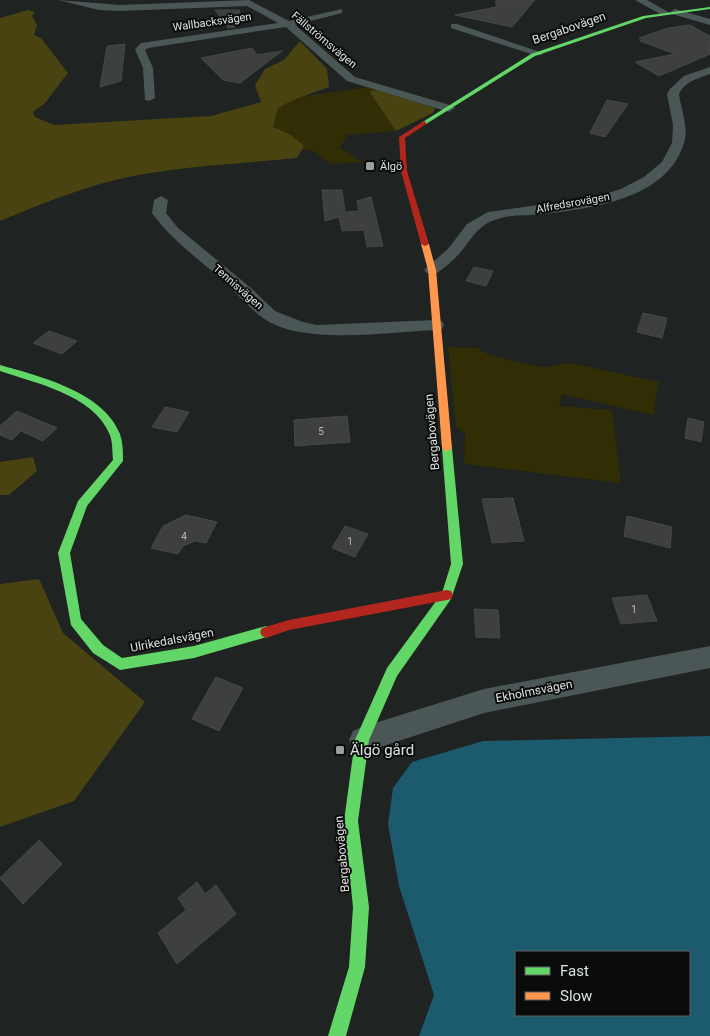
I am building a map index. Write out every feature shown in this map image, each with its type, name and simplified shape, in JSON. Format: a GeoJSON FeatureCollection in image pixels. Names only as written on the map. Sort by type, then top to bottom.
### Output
{"type":"FeatureCollection","features":[{"type":"Feature","properties":{"kind":"street","name":"Fällströmsvägen"},"geometry":{"type":"LineString","coordinates":[[63,0],[99,7],[120,8],[252,2],[288,24],[351,79],[449,108]]}},
{"type":"Feature","properties":{"kind":"street"},"geometry":{"type":"LineString","coordinates":[[640,0],[670,13],[710,22]]}},
{"type":"Feature","properties":{"kind":"street","name":"Bergabovägen"},"geometry":{"type":"LineString","coordinates":[[337,1036],[357,967],[361,907],[351,821],[362,740],[392,672],[448,595],[457,564],[432,270],[404,171],[402,137],[538,53],[645,17],[710,8]]}},
{"type":"Feature","properties":{"kind":"street","name":"Wallbacksvägen"},"geometry":{"type":"LineString","coordinates":[[150,98],[148,68],[141,47],[163,41],[288,24],[339,11]]}},
{"type":"Feature","properties":{"kind":"street"},"geometry":{"type":"LineString","coordinates":[[454,26],[538,53]]}},
{"type":"Feature","properties":{"kind":"street","name":"Alfredsrovägen"},"geometry":{"type":"LineString","coordinates":[[432,270],[453,253],[468,229],[477,221],[493,215],[600,200],[640,187],[656,177],[671,160],[679,141],[673,94],[675,89],[682,81],[710,70]]}},
{"type":"Feature","properties":{"kind":"street","name":"Tennisvägen"},"geometry":{"type":"LineString","coordinates":[[161,200],[159,213],[173,230],[245,291],[268,315],[299,327],[317,330],[436,325]]}},
{"type":"Feature","properties":{"kind":"street","name":"Ulrikedalsvägen"},"geometry":{"type":"LineString","coordinates":[[0,368],[57,388],[98,408],[114,431],[118,461],[82,504],[64,553],[75,621],[98,649],[120,664],[194,652],[289,626],[448,595]]}},
{"type":"Feature","properties":{"kind":"street","name":"Ekholmsvägen"},"geometry":{"type":"LineString","coordinates":[[362,740],[484,701],[710,656]]}},
{"type":"Feature","properties":{"kind":"shaded area"},"geometry":{"type":"Polygon","coordinates":[[[28,10],[35,12],[32,16],[37,25],[34,35],[41,38],[68,73],[45,103],[33,112],[35,117],[54,125],[211,116],[261,102],[255,85],[265,69],[284,60],[300,41],[327,69],[329,87],[278,108],[273,127],[291,135],[304,146],[297,158],[185,168],[119,179],[74,192],[0,221],[0,18],[28,10]]]}},
{"type":"Feature","properties":{"kind":"shaded area"},"geometry":{"type":"Polygon","coordinates":[[[369,87],[377,90],[369,91],[396,131],[347,135],[340,148],[363,162],[332,164],[312,151],[302,149],[304,146],[273,127],[278,107],[299,97],[369,87]]]}},
{"type":"Feature","properties":{"kind":"shaded area"},"geometry":{"type":"Polygon","coordinates":[[[377,90],[435,108],[433,113],[396,131],[369,91],[377,90]]]}},
{"type":"Feature","properties":{"kind":"shaded area"},"geometry":{"type":"Polygon","coordinates":[[[448,347],[477,348],[488,354],[529,365],[545,367],[571,363],[659,382],[653,415],[562,394],[559,406],[612,410],[621,483],[464,464],[465,433],[456,427],[448,347]]]}},
{"type":"Feature","properties":{"kind":"shaded area"},"geometry":{"type":"Polygon","coordinates":[[[33,457],[37,471],[9,495],[0,495],[0,462],[33,457]]]}},
{"type":"Feature","properties":{"kind":"shaded area"},"geometry":{"type":"Polygon","coordinates":[[[39,579],[63,633],[145,702],[74,801],[0,827],[0,584],[39,579]]]}},
{"type":"Feature","properties":{"kind":"water"},"geometry":{"type":"Polygon","coordinates":[[[710,736],[710,1036],[419,1036],[434,995],[399,886],[388,824],[393,788],[412,762],[483,741],[710,736]]]}},
{"type":"Feature","properties":{"kind":"building"},"geometry":{"type":"Polygon","coordinates":[[[496,0],[535,0],[512,27],[455,15],[496,7],[496,0]]]}},
{"type":"Feature","properties":{"kind":"building"},"geometry":{"type":"Polygon","coordinates":[[[215,10],[240,10],[235,27],[228,28],[215,10]]]}},
{"type":"Feature","properties":{"kind":"building"},"geometry":{"type":"Polygon","coordinates":[[[690,25],[710,36],[710,54],[659,76],[635,62],[675,54],[640,41],[644,40],[639,38],[668,28],[690,25]]]}},
{"type":"Feature","properties":{"kind":"building"},"geometry":{"type":"Polygon","coordinates":[[[125,44],[121,81],[100,87],[107,46],[125,44]]]}},
{"type":"Feature","properties":{"kind":"building"},"geometry":{"type":"Polygon","coordinates":[[[252,48],[257,55],[282,51],[240,83],[223,80],[201,58],[252,48]]]}},
{"type":"Feature","properties":{"kind":"building"},"geometry":{"type":"Polygon","coordinates":[[[607,100],[628,104],[605,137],[590,133],[607,100]]]}},
{"type":"Feature","properties":{"kind":"building"},"geometry":{"type":"Polygon","coordinates":[[[322,190],[342,190],[345,212],[359,211],[357,201],[371,197],[383,246],[367,247],[364,230],[342,231],[339,217],[325,221],[322,190]]]}},
{"type":"Feature","properties":{"kind":"building"},"geometry":{"type":"Polygon","coordinates":[[[474,267],[493,271],[486,286],[466,281],[474,267]]]}},
{"type":"Feature","properties":{"kind":"building"},"geometry":{"type":"Polygon","coordinates":[[[643,313],[667,318],[662,338],[637,332],[643,313]]]}},
{"type":"Feature","properties":{"kind":"building"},"geometry":{"type":"Polygon","coordinates":[[[49,331],[77,341],[62,354],[33,343],[49,331]]]}},
{"type":"Feature","properties":{"kind":"building"},"geometry":{"type":"Polygon","coordinates":[[[165,407],[189,412],[177,432],[152,427],[165,407]]]}},
{"type":"Feature","properties":{"kind":"building"},"geometry":{"type":"Polygon","coordinates":[[[17,411],[57,428],[43,441],[21,431],[12,440],[0,435],[0,426],[17,411]]]}},
{"type":"Feature","properties":{"kind":"building"},"geometry":{"type":"Polygon","coordinates":[[[347,416],[350,442],[295,446],[294,420],[347,416]]]}},
{"type":"Feature","properties":{"kind":"building"},"geometry":{"type":"Polygon","coordinates":[[[688,418],[704,422],[701,442],[685,438],[688,418]]]}},
{"type":"Feature","properties":{"kind":"building"},"geometry":{"type":"Polygon","coordinates":[[[513,498],[524,541],[492,543],[482,499],[513,498]]]}},
{"type":"Feature","properties":{"kind":"building"},"geometry":{"type":"Polygon","coordinates":[[[186,515],[217,522],[206,543],[195,541],[183,546],[178,554],[151,548],[163,526],[186,515]]]}},
{"type":"Feature","properties":{"kind":"building"},"geometry":{"type":"Polygon","coordinates":[[[627,516],[672,527],[670,548],[624,536],[627,516]]]}},
{"type":"Feature","properties":{"kind":"building"},"geometry":{"type":"Polygon","coordinates":[[[345,526],[368,534],[355,557],[332,548],[345,526]]]}},
{"type":"Feature","properties":{"kind":"building"},"geometry":{"type":"Polygon","coordinates":[[[647,595],[657,621],[621,624],[612,598],[647,595]]]}},
{"type":"Feature","properties":{"kind":"building"},"geometry":{"type":"Polygon","coordinates":[[[474,609],[498,610],[500,638],[476,637],[474,609]]]}},
{"type":"Feature","properties":{"kind":"building"},"geometry":{"type":"Polygon","coordinates":[[[216,677],[243,688],[219,731],[192,719],[216,677]]]}},
{"type":"Feature","properties":{"kind":"building"},"geometry":{"type":"Polygon","coordinates":[[[39,840],[62,864],[23,904],[0,878],[39,840]]]}},
{"type":"Feature","properties":{"kind":"building"},"geometry":{"type":"Polygon","coordinates":[[[197,882],[205,894],[216,885],[236,914],[177,964],[158,933],[186,910],[178,898],[197,882]]]}},
{"type":"Feature","properties":{"kind":"traffic: fast"},"geometry":{"type":"LineString","coordinates":[[424,123],[533,55],[645,17],[710,8]]}},
{"type":"Feature","properties":{"kind":"traffic: fast"},"geometry":{"type":"LineString","coordinates":[[0,368],[47,383],[79,397],[93,406],[104,417],[115,434],[118,461],[82,504],[64,553],[75,621],[98,649],[120,664],[194,652],[266,632]]}},
{"type":"Feature","properties":{"kind":"traffic: fast"},"geometry":{"type":"LineString","coordinates":[[337,1036],[357,967],[361,907],[351,821],[362,740],[392,672],[447,595],[457,564],[447,448]]}},
{"type":"Feature","properties":{"kind":"traffic: slow"},"geometry":{"type":"LineString","coordinates":[[425,244],[432,270],[447,448]]}},
{"type":"Feature","properties":{"kind":"traffic: jam"},"geometry":{"type":"LineString","coordinates":[[424,123],[402,137],[404,171],[425,244]]}},
{"type":"Feature","properties":{"kind":"traffic: jam"},"geometry":{"type":"LineString","coordinates":[[266,632],[289,625],[447,595]]}},
{"type":"Feature","properties":{"kind":"place","name":"Älgö"},"geometry":{"type":"Point","coordinates":[370,166]}},
{"type":"Feature","properties":{"kind":"place","name":"Älgö gård"},"geometry":{"type":"Point","coordinates":[340,750]}}]}
